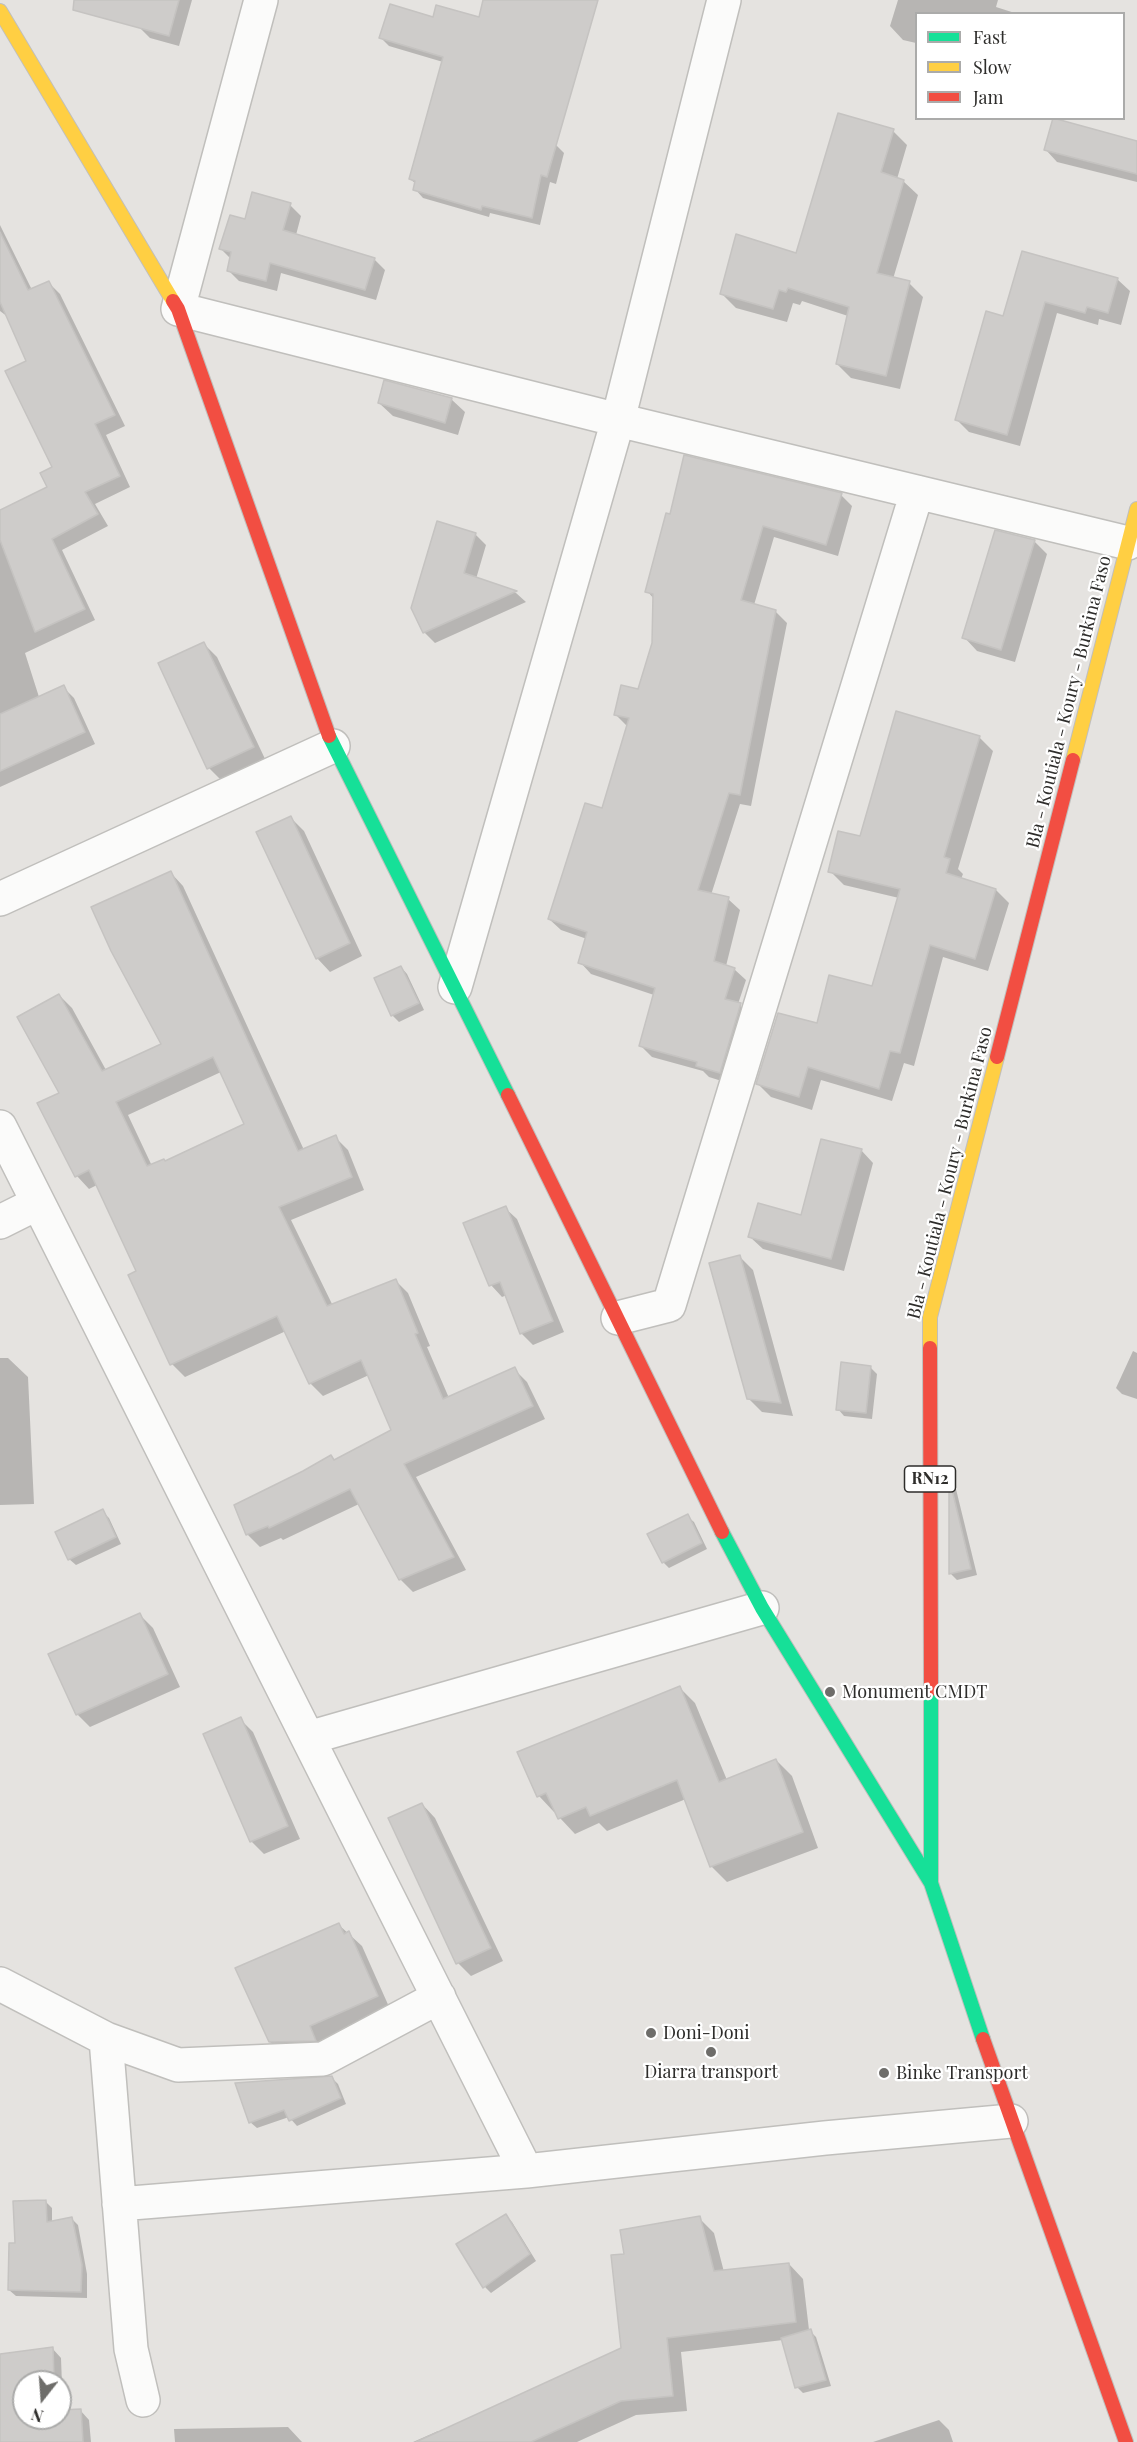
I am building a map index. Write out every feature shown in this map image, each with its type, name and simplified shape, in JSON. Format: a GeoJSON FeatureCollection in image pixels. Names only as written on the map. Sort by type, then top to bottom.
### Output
{"type":"FeatureCollection","features":[{"type":"Feature","properties":{"kind":"street"},"geometry":{"type":"LineString","coordinates":[[178,309],[261,0]]}},
{"type":"Feature","properties":{"kind":"street"},"geometry":{"type":"LineString","coordinates":[[455,987],[618,420],[724,0]]}},
{"type":"Feature","properties":{"kind":"street"},"geometry":{"type":"LineString","coordinates":[[0,11],[178,309],[333,746],[455,987],[711,1510],[762,1608],[931,1883]]}},
{"type":"Feature","properties":{"kind":"street"},"geometry":{"type":"LineString","coordinates":[[178,309],[618,420],[1128,543]]}},
{"type":"Feature","properties":{"kind":"street"},"geometry":{"type":"LineString","coordinates":[[618,1318],[669,1305],[917,492]]}},
{"type":"Feature","properties":{"kind":"street","name":"Bla - Koutiala - Koury - Burkina Faso"},"geometry":{"type":"LineString","coordinates":[[1126,2442],[1011,2121],[931,1883],[930,1317],[1137,509]]}},
{"type":"Feature","properties":{"kind":"street"},"geometry":{"type":"LineString","coordinates":[[0,899],[333,746]]}},
{"type":"Feature","properties":{"kind":"street"},"geometry":{"type":"LineString","coordinates":[[0,1126],[526,2171]]}},
{"type":"Feature","properties":{"kind":"street"},"geometry":{"type":"LineString","coordinates":[[0,1222],[38,1203]]}},
{"type":"Feature","properties":{"kind":"street"},"geometry":{"type":"LineString","coordinates":[[308,1738],[762,1608]]}},
{"type":"Feature","properties":{"kind":"street"},"geometry":{"type":"LineString","coordinates":[[0,1984],[105,2039],[178,2065],[324,2059],[439,1997]]}},
{"type":"Feature","properties":{"kind":"street"},"geometry":{"type":"LineString","coordinates":[[105,2039],[131,2349],[143,2400]]}},
{"type":"Feature","properties":{"kind":"street"},"geometry":{"type":"LineString","coordinates":[[119,2204],[526,2171],[825,2138],[1011,2121]]}},
{"type":"Feature","properties":{"kind":"building"},"geometry":{"type":"Polygon","coordinates":[[[74,0],[179,0],[169,36],[73,10],[74,0]]]}},
{"type":"Feature","properties":{"kind":"building"},"geometry":{"type":"Polygon","coordinates":[[[483,0],[598,0],[547,177],[541,175],[532,218],[482,206],[481,210],[413,190],[415,181],[409,179],[443,57],[379,38],[390,4],[433,17],[436,5],[479,17],[483,0]]]}},
{"type":"Feature","properties":{"kind":"building"},"geometry":{"type":"Polygon","coordinates":[[[838,113],[894,129],[881,172],[904,180],[877,273],[910,281],[886,376],[836,364],[849,307],[788,288],[786,292],[779,290],[773,309],[720,294],[736,234],[796,253],[838,113]]]}},
{"type":"Feature","properties":{"kind":"building"},"geometry":{"type":"Polygon","coordinates":[[[1052,120],[1060,120],[1137,141],[1137,174],[1044,150],[1052,120]]]}},
{"type":"Feature","properties":{"kind":"building"},"geometry":{"type":"Polygon","coordinates":[[[252,192],[291,203],[283,230],[375,258],[365,290],[270,263],[266,281],[227,271],[231,252],[219,249],[230,215],[245,219],[252,192]]]}},
{"type":"Feature","properties":{"kind":"building"},"geometry":{"type":"Polygon","coordinates":[[[0,232],[28,290],[49,281],[115,415],[95,424],[120,476],[85,492],[98,514],[52,539],[85,609],[35,632],[0,540],[0,510],[47,487],[40,473],[52,467],[5,371],[26,361],[0,302],[0,232]]]}},
{"type":"Feature","properties":{"kind":"building"},"geometry":{"type":"Polygon","coordinates":[[[1022,251],[1118,278],[1108,313],[1087,307],[1085,313],[1045,302],[1007,435],[955,420],[986,311],[1003,316],[1022,251]]]}},
{"type":"Feature","properties":{"kind":"building"},"geometry":{"type":"Polygon","coordinates":[[[384,380],[452,398],[445,423],[378,403],[384,380]]]}},
{"type":"Feature","properties":{"kind":"building"},"geometry":{"type":"Polygon","coordinates":[[[684,455],[842,493],[826,545],[763,526],[741,600],[776,610],[740,795],[729,793],[698,890],[729,897],[714,961],[735,968],[725,999],[741,1003],[720,1073],[696,1066],[697,1062],[639,1046],[655,988],[578,963],[587,932],[548,919],[585,803],[602,808],[629,718],[614,715],[621,685],[638,689],[652,643],[653,594],[645,592],[666,513],[670,514],[684,455]]]}},
{"type":"Feature","properties":{"kind":"building"},"geometry":{"type":"Polygon","coordinates":[[[437,521],[476,533],[464,573],[517,591],[423,633],[411,608],[437,521]]]}},
{"type":"Feature","properties":{"kind":"building"},"geometry":{"type":"Polygon","coordinates":[[[995,530],[1035,540],[1001,650],[962,638],[995,530]]]}},
{"type":"Feature","properties":{"kind":"building"},"geometry":{"type":"Polygon","coordinates":[[[204,642],[254,747],[207,769],[158,663],[204,642]]]}},
{"type":"Feature","properties":{"kind":"building"},"geometry":{"type":"Polygon","coordinates":[[[64,685],[85,732],[0,771],[0,714],[64,685]]]}},
{"type":"Feature","properties":{"kind":"building"},"geometry":{"type":"Polygon","coordinates":[[[896,711],[980,736],[944,857],[950,859],[946,873],[996,889],[975,959],[930,945],[900,1053],[890,1051],[879,1089],[808,1067],[799,1097],[756,1084],[778,1013],[817,1023],[829,975],[872,986],[900,889],[828,872],[838,831],[860,836],[896,711]]]}},
{"type":"Feature","properties":{"kind":"building"},"geometry":{"type":"Polygon","coordinates":[[[291,816],[350,943],[316,959],[256,832],[291,816]]]}},
{"type":"Feature","properties":{"kind":"building"},"geometry":{"type":"Polygon","coordinates":[[[171,871],[298,1151],[336,1135],[352,1177],[279,1207],[327,1306],[396,1279],[418,1333],[415,1334],[443,1399],[515,1367],[533,1406],[404,1464],[454,1557],[399,1580],[350,1489],[269,1528],[268,1526],[246,1535],[234,1505],[331,1455],[334,1460],[391,1430],[361,1360],[309,1384],[277,1316],[170,1365],[128,1275],[136,1271],[89,1170],[75,1177],[37,1103],[59,1093],[17,1017],[59,994],[102,1071],[161,1044],[111,951],[91,907],[171,871]],[[213,1057],[116,1102],[147,1166],[164,1159],[165,1161],[244,1124],[213,1057]]]}},
{"type":"Feature","properties":{"kind":"building"},"geometry":{"type":"Polygon","coordinates":[[[401,966],[419,1003],[391,1016],[374,978],[401,966]]]}},
{"type":"Feature","properties":{"kind":"building"},"geometry":{"type":"Polygon","coordinates":[[[821,1139],[862,1149],[831,1259],[748,1237],[758,1203],[801,1215],[821,1139]]]}},
{"type":"Feature","properties":{"kind":"building"},"geometry":{"type":"Polygon","coordinates":[[[506,1206],[553,1321],[520,1334],[500,1282],[489,1286],[463,1223],[506,1206]]]}},
{"type":"Feature","properties":{"kind":"building"},"geometry":{"type":"Polygon","coordinates":[[[740,1255],[781,1403],[747,1399],[709,1263],[740,1255]]]}},
{"type":"Feature","properties":{"kind":"building"},"geometry":{"type":"Polygon","coordinates":[[[841,1362],[871,1366],[866,1413],[836,1410],[841,1362]]]}},
{"type":"Feature","properties":{"kind":"building"},"geometry":{"type":"Polygon","coordinates":[[[949,1477],[971,1569],[949,1574],[949,1477]]]}},
{"type":"Feature","properties":{"kind":"building"},"geometry":{"type":"Polygon","coordinates":[[[103,1509],[116,1537],[68,1560],[55,1532],[103,1509]]]}},
{"type":"Feature","properties":{"kind":"building"},"geometry":{"type":"Polygon","coordinates":[[[688,1514],[702,1543],[662,1563],[647,1534],[688,1514]]]}},
{"type":"Feature","properties":{"kind":"building"},"geometry":{"type":"Polygon","coordinates":[[[140,1613],[168,1674],[76,1715],[48,1654],[140,1613]]]}},
{"type":"Feature","properties":{"kind":"building"},"geometry":{"type":"Polygon","coordinates":[[[680,1686],[719,1782],[776,1759],[803,1832],[710,1867],[677,1780],[590,1816],[586,1807],[558,1819],[546,1793],[537,1797],[517,1752],[680,1686]]]}},
{"type":"Feature","properties":{"kind":"building"},"geometry":{"type":"Polygon","coordinates":[[[241,1717],[288,1826],[250,1842],[203,1734],[241,1717]]]}},
{"type":"Feature","properties":{"kind":"building"},"geometry":{"type":"Polygon","coordinates":[[[422,1803],[491,1948],[456,1964],[388,1818],[422,1803]]]}},
{"type":"Feature","properties":{"kind":"building"},"geometry":{"type":"Polygon","coordinates":[[[339,1923],[344,1934],[349,1931],[378,1996],[310,2026],[316,2041],[269,2042],[235,1968],[339,1923]]]}},
{"type":"Feature","properties":{"kind":"building"},"geometry":{"type":"Polygon","coordinates":[[[332,2076],[341,2098],[289,2121],[284,2110],[249,2123],[235,2083],[332,2076]]]}},
{"type":"Feature","properties":{"kind":"building"},"geometry":{"type":"Polygon","coordinates":[[[46,2200],[47,2222],[72,2217],[82,2265],[81,2292],[8,2290],[9,2243],[15,2243],[13,2201],[46,2200]]]}},
{"type":"Feature","properties":{"kind":"building"},"geometry":{"type":"Polygon","coordinates":[[[506,2214],[530,2254],[483,2288],[456,2244],[506,2214]]]}},
{"type":"Feature","properties":{"kind":"building"},"geometry":{"type":"Polygon","coordinates":[[[700,2216],[714,2271],[789,2263],[796,2322],[667,2338],[673,2396],[621,2401],[531,2442],[416,2442],[621,2348],[611,2255],[624,2254],[620,2230],[700,2216]]]}},
{"type":"Feature","properties":{"kind":"building"},"geometry":{"type":"Polygon","coordinates":[[[811,2329],[826,2380],[795,2388],[781,2338],[811,2329]]]}},
{"type":"Feature","properties":{"kind":"building"},"geometry":{"type":"Polygon","coordinates":[[[53,2347],[54,2370],[12,2370],[12,2430],[72,2430],[72,2409],[81,2409],[83,2442],[0,2442],[0,2354],[53,2347]]]}},
{"type":"Feature","properties":{"kind":"traffic: fast"},"geometry":{"type":"LineString","coordinates":[[329,736],[508,1095]]}},
{"type":"Feature","properties":{"kind":"traffic: fast"},"geometry":{"type":"LineString","coordinates":[[722,1532],[762,1608],[931,1883]]}},
{"type":"Feature","properties":{"kind":"traffic: fast"},"geometry":{"type":"LineString","coordinates":[[931,1689],[931,1883],[983,2039]]}},
{"type":"Feature","properties":{"kind":"traffic: slow"},"geometry":{"type":"LineString","coordinates":[[0,11],[173,301]]}},
{"type":"Feature","properties":{"kind":"traffic: slow"},"geometry":{"type":"LineString","coordinates":[[1073,760],[1137,509]]}},
{"type":"Feature","properties":{"kind":"traffic: slow"},"geometry":{"type":"LineString","coordinates":[[930,1348],[930,1317],[997,1057]]}},
{"type":"Feature","properties":{"kind":"traffic: jam"},"geometry":{"type":"LineString","coordinates":[[173,301],[178,309],[329,736]]}},
{"type":"Feature","properties":{"kind":"traffic: jam"},"geometry":{"type":"LineString","coordinates":[[997,1057],[1073,760]]}},
{"type":"Feature","properties":{"kind":"traffic: jam"},"geometry":{"type":"LineString","coordinates":[[508,1095],[722,1532]]}},
{"type":"Feature","properties":{"kind":"traffic: jam"},"geometry":{"type":"LineString","coordinates":[[930,1348],[931,1689]]}},
{"type":"Feature","properties":{"kind":"traffic: jam"},"geometry":{"type":"LineString","coordinates":[[983,2039],[1126,2442]]}},
{"type":"Feature","properties":{"kind":"place","name":"Monument CMDT"},"geometry":{"type":"Point","coordinates":[830,1692]}},
{"type":"Feature","properties":{"kind":"place","name":"Doni-Doni"},"geometry":{"type":"Point","coordinates":[651,2033]}},
{"type":"Feature","properties":{"kind":"place","name":"Diarra transport"},"geometry":{"type":"Point","coordinates":[711,2052]}},
{"type":"Feature","properties":{"kind":"place","name":"Binke Transport"},"geometry":{"type":"Point","coordinates":[884,2073]}}]}
